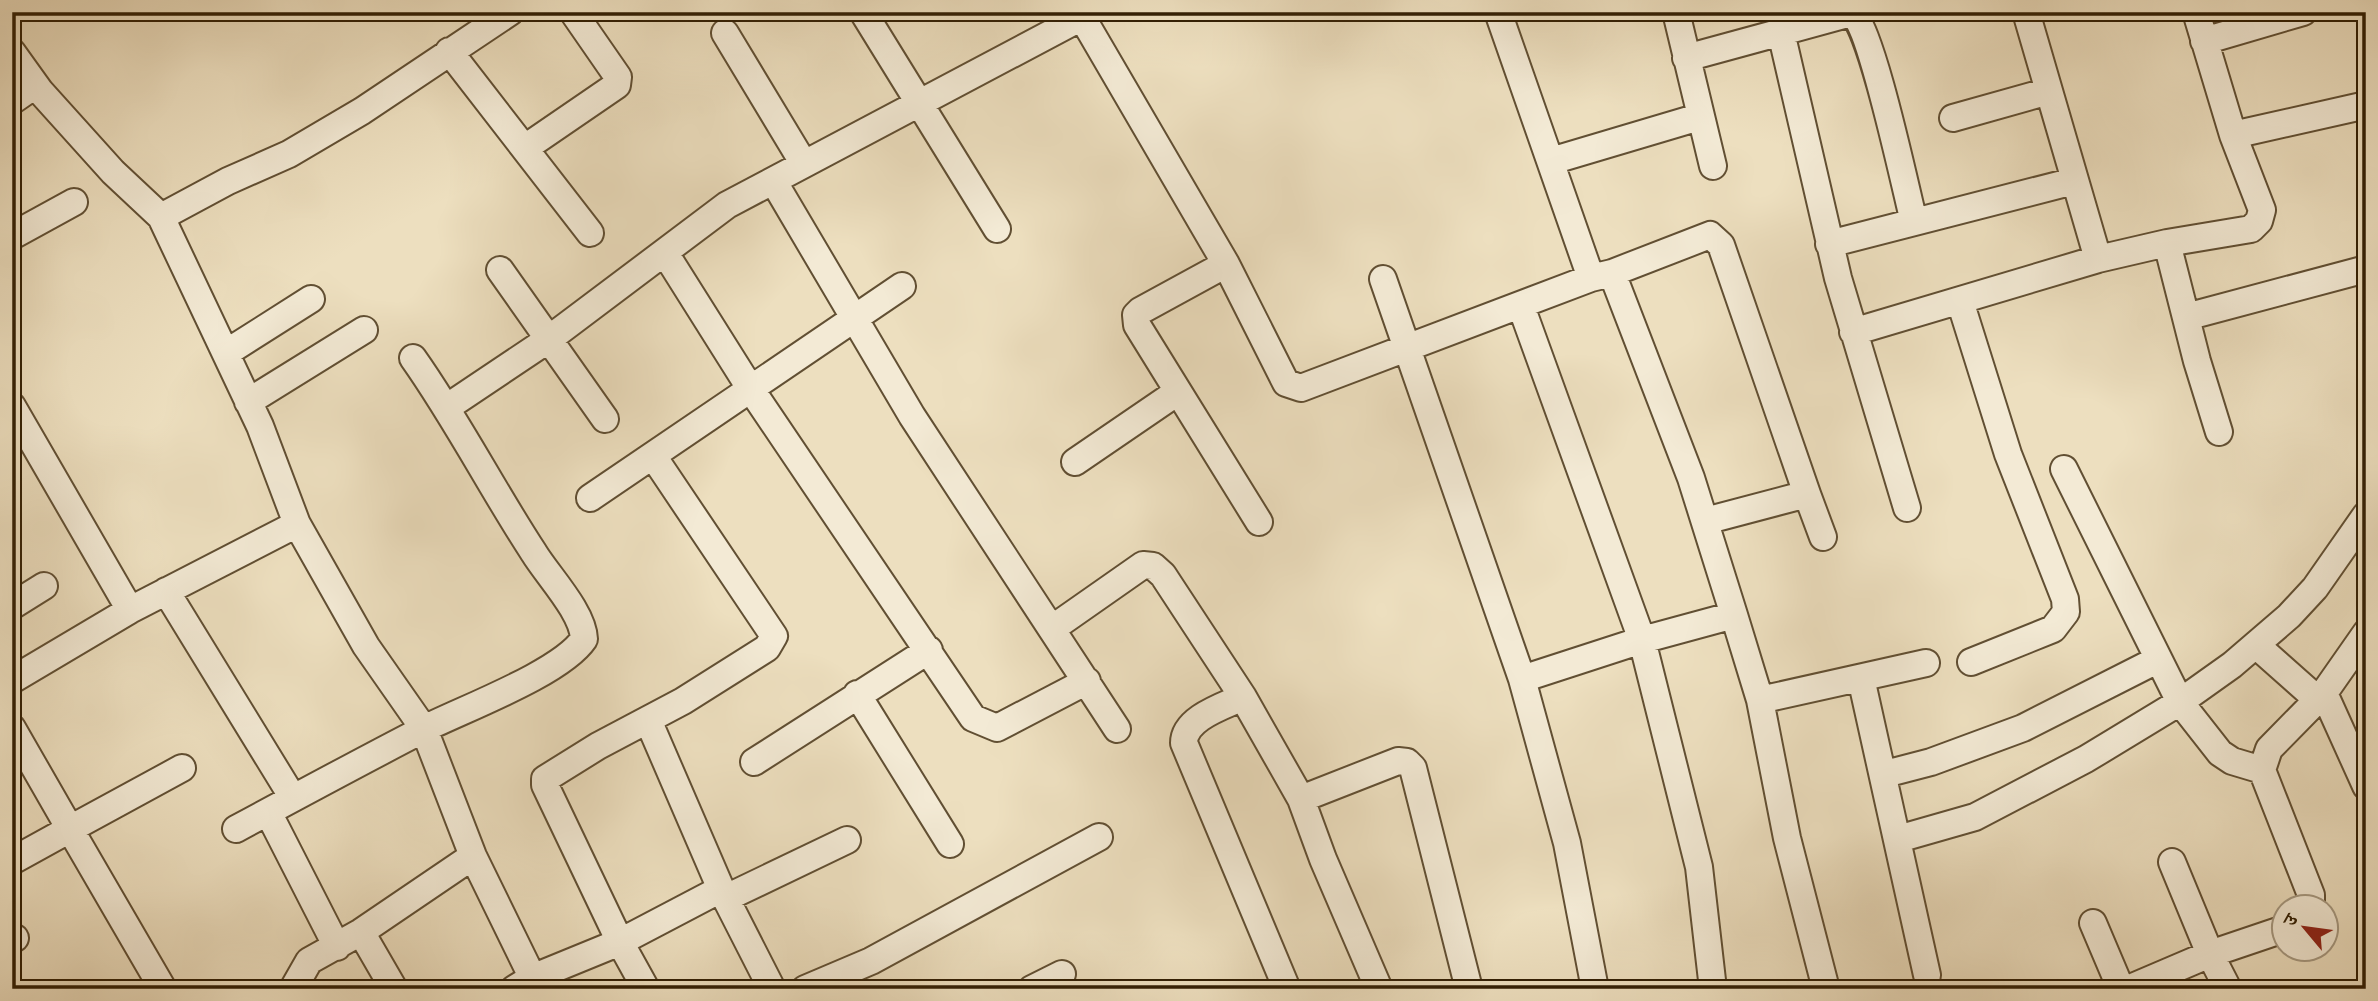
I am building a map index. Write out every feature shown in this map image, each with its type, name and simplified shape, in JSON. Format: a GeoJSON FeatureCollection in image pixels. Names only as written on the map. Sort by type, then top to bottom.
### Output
{"type":"FeatureCollection","features":[{"type":"Feature","properties":{"kind":"street"},"geometry":{"type":"LineString","coordinates":[[161,217],[228,181],[289,154],[362,111],[510,12]]}},
{"type":"Feature","properties":{"kind":"street"},"geometry":{"type":"LineString","coordinates":[[524,148],[617,85],[618,77],[573,12]]}},
{"type":"Feature","properties":{"kind":"street"},"geometry":{"type":"LineString","coordinates":[[863,12],[916,103],[997,229]]}},
{"type":"Feature","properties":{"kind":"street"},"geometry":{"type":"LineString","coordinates":[[1498,12],[1551,161],[1705,521],[1760,700],[1787,838],[1826,989]]}},
{"type":"Feature","properties":{"kind":"street"},"geometry":{"type":"LineString","coordinates":[[1676,12],[1699,117],[1713,166]]}},
{"type":"Feature","properties":{"kind":"street"},"geometry":{"type":"LineString","coordinates":[[2026,12],[2098,258]]}},
{"type":"Feature","properties":{"kind":"street"},"geometry":{"type":"LineString","coordinates":[[1853,332],[2098,258],[2251,229],[2259,221],[2262,210],[2233,135],[2196,12]]}},
{"type":"Feature","properties":{"kind":"street"},"geometry":{"type":"LineString","coordinates":[[2204,41],[2303,12]]}},
{"type":"Feature","properties":{"kind":"street"},"geometry":{"type":"LineString","coordinates":[[1686,58],[1850,13],[1855,15],[1865,34],[1876,71],[1914,222]]}},
{"type":"Feature","properties":{"kind":"street"},"geometry":{"type":"LineString","coordinates":[[446,408],[549,339],[716,212],[1081,15],[1226,264],[1286,383],[1301,387],[1710,235],[1716,238],[1823,537]]}},
{"type":"Feature","properties":{"kind":"street"},"geometry":{"type":"LineString","coordinates":[[1781,32],[1829,244],[1907,508]]}},
{"type":"Feature","properties":{"kind":"street"},"geometry":{"type":"LineString","coordinates":[[725,33],[804,164]]}},
{"type":"Feature","properties":{"kind":"street"},"geometry":{"type":"LineString","coordinates":[[449,51],[590,233]]}},
{"type":"Feature","properties":{"kind":"street"},"geometry":{"type":"LineString","coordinates":[[12,52],[35,85],[113,172],[161,217],[248,402],[297,524],[366,646],[424,729],[473,856],[528,985],[724,893],[847,840]]}},
{"type":"Feature","properties":{"kind":"street"},"geometry":{"type":"LineString","coordinates":[[12,100],[35,85]]}},
{"type":"Feature","properties":{"kind":"street"},"geometry":{"type":"LineString","coordinates":[[1953,118],[2049,91]]}},
{"type":"Feature","properties":{"kind":"street"},"geometry":{"type":"LineString","coordinates":[[2233,135],[2362,106]]}},
{"type":"Feature","properties":{"kind":"street"},"geometry":{"type":"LineString","coordinates":[[1551,161],[1699,117]]}},
{"type":"Feature","properties":{"kind":"street"},"geometry":{"type":"LineString","coordinates":[[1829,244],[2074,181]]}},
{"type":"Feature","properties":{"kind":"street"},"geometry":{"type":"LineString","coordinates":[[774,182],[925,438],[1053,628],[1117,729]]}},
{"type":"Feature","properties":{"kind":"street"},"geometry":{"type":"LineString","coordinates":[[12,236],[74,202]]}},
{"type":"Feature","properties":{"kind":"street"},"geometry":{"type":"LineString","coordinates":[[2166,243],[2219,432]]}},
{"type":"Feature","properties":{"kind":"street"},"geometry":{"type":"LineString","coordinates":[[665,253],[750,388],[973,718],[997,728],[1087,681]]}},
{"type":"Feature","properties":{"kind":"street"},"geometry":{"type":"LineString","coordinates":[[1226,264],[1136,315],[1137,325],[1176,393],[1259,522]]}},
{"type":"Feature","properties":{"kind":"street"},"geometry":{"type":"LineString","coordinates":[[2186,317],[2366,269]]}},
{"type":"Feature","properties":{"kind":"street"},"geometry":{"type":"LineString","coordinates":[[500,270],[605,419]]}},
{"type":"Feature","properties":{"kind":"street"},"geometry":{"type":"LineString","coordinates":[[1383,279],[1522,679],[1567,843],[1595,989]]}},
{"type":"Feature","properties":{"kind":"street"},"geometry":{"type":"LineString","coordinates":[[590,498],[852,317],[902,286]]}},
{"type":"Feature","properties":{"kind":"street"},"geometry":{"type":"LineString","coordinates":[[226,353],[312,299]]}},
{"type":"Feature","properties":{"kind":"street"},"geometry":{"type":"LineString","coordinates":[[1960,301],[2008,454],[2065,599],[2067,612],[2053,629],[1971,662]]}},
{"type":"Feature","properties":{"kind":"street"},"geometry":{"type":"LineString","coordinates":[[1521,306],[1642,640],[1697,855],[1713,989]]}},
{"type":"Feature","properties":{"kind":"street"},"geometry":{"type":"LineString","coordinates":[[248,402],[364,330]]}},
{"type":"Feature","properties":{"kind":"street"},"geometry":{"type":"LineString","coordinates":[[236,829],[424,729],[547,669],[579,648],[584,639],[577,616],[533,551],[413,358]]}},
{"type":"Feature","properties":{"kind":"street"},"geometry":{"type":"LineString","coordinates":[[1075,462],[1176,393]]}},
{"type":"Feature","properties":{"kind":"street"},"geometry":{"type":"LineString","coordinates":[[12,406],[130,610]]}},
{"type":"Feature","properties":{"kind":"street"},"geometry":{"type":"LineString","coordinates":[[646,989],[620,942],[545,782],[550,774],[648,720],[766,648],[774,636],[653,456]]}},
{"type":"Feature","properties":{"kind":"street"},"geometry":{"type":"LineString","coordinates":[[2064,469],[2180,702],[2208,742],[2220,753],[2232,761],[2262,770]]}},
{"type":"Feature","properties":{"kind":"street"},"geometry":{"type":"LineString","coordinates":[[1705,521],[1807,494]]}},
{"type":"Feature","properties":{"kind":"street"},"geometry":{"type":"LineString","coordinates":[[1898,839],[1975,817],[2085,759],[2180,702],[2289,617],[2315,588],[2366,515]]}},
{"type":"Feature","properties":{"kind":"street"},"geometry":{"type":"LineString","coordinates":[[12,680],[130,610],[297,524]]}},
{"type":"Feature","properties":{"kind":"street"},"geometry":{"type":"LineString","coordinates":[[1053,628],[1143,565],[1153,566],[1163,575],[1243,696],[1301,799],[1323,859],[1379,989]]}},
{"type":"Feature","properties":{"kind":"street"},"geometry":{"type":"LineString","coordinates":[[12,606],[44,586]]}},
{"type":"Feature","properties":{"kind":"street"},"geometry":{"type":"LineString","coordinates":[[166,591],[293,799]]}},
{"type":"Feature","properties":{"kind":"street"},"geometry":{"type":"LineString","coordinates":[[1522,679],[1642,640],[1734,615]]}},
{"type":"Feature","properties":{"kind":"street"},"geometry":{"type":"LineString","coordinates":[[2310,892],[2262,770],[2269,749],[2321,696],[2366,633]]}},
{"type":"Feature","properties":{"kind":"street"},"geometry":{"type":"LineString","coordinates":[[2256,645],[2321,696],[2366,786]]}},
{"type":"Feature","properties":{"kind":"street"},"geometry":{"type":"LineString","coordinates":[[754,762],[929,650]]}},
{"type":"Feature","properties":{"kind":"street"},"geometry":{"type":"LineString","coordinates":[[1885,774],[1931,762],[2023,728],[2157,660]]}},
{"type":"Feature","properties":{"kind":"street"},"geometry":{"type":"LineString","coordinates":[[1760,700],[1926,663]]}},
{"type":"Feature","properties":{"kind":"street"},"geometry":{"type":"LineString","coordinates":[[1861,678],[1885,774],[1927,975]]}},
{"type":"Feature","properties":{"kind":"street"},"geometry":{"type":"LineString","coordinates":[[857,694],[950,844]]}},
{"type":"Feature","properties":{"kind":"street"},"geometry":{"type":"LineString","coordinates":[[1243,696],[1195,722],[1184,735],[1184,743],[1287,989]]}},
{"type":"Feature","properties":{"kind":"street"},"geometry":{"type":"LineString","coordinates":[[648,720],[724,893],[772,989]]}},
{"type":"Feature","properties":{"kind":"street"},"geometry":{"type":"LineString","coordinates":[[12,728],[163,989]]}},
{"type":"Feature","properties":{"kind":"street"},"geometry":{"type":"LineString","coordinates":[[1301,799],[1398,761],[1407,762],[1413,768],[1469,989]]}},
{"type":"Feature","properties":{"kind":"street"},"geometry":{"type":"LineString","coordinates":[[12,861],[182,768]]}},
{"type":"Feature","properties":{"kind":"street"},"geometry":{"type":"LineString","coordinates":[[268,812],[337,947]]}},
{"type":"Feature","properties":{"kind":"street"},"geometry":{"type":"LineString","coordinates":[[806,989],[871,961],[1099,837]]}},
{"type":"Feature","properties":{"kind":"street"},"geometry":{"type":"LineString","coordinates":[[293,989],[309,961],[361,932],[473,856]]}},
{"type":"Feature","properties":{"kind":"street"},"geometry":{"type":"LineString","coordinates":[[2172,862],[2210,954],[2228,989]]}},
{"type":"Feature","properties":{"kind":"street"},"geometry":{"type":"LineString","coordinates":[[2093,923],[2121,989]]}},
{"type":"Feature","properties":{"kind":"street"},"geometry":{"type":"LineString","coordinates":[[361,932],[394,989]]}},
{"type":"Feature","properties":{"kind":"street"},"geometry":{"type":"LineString","coordinates":[[2128,989],[2210,954],[2270,934]]}},
{"type":"Feature","properties":{"kind":"street"},"geometry":{"type":"LineString","coordinates":[[1032,989],[1062,974]]}}]}
